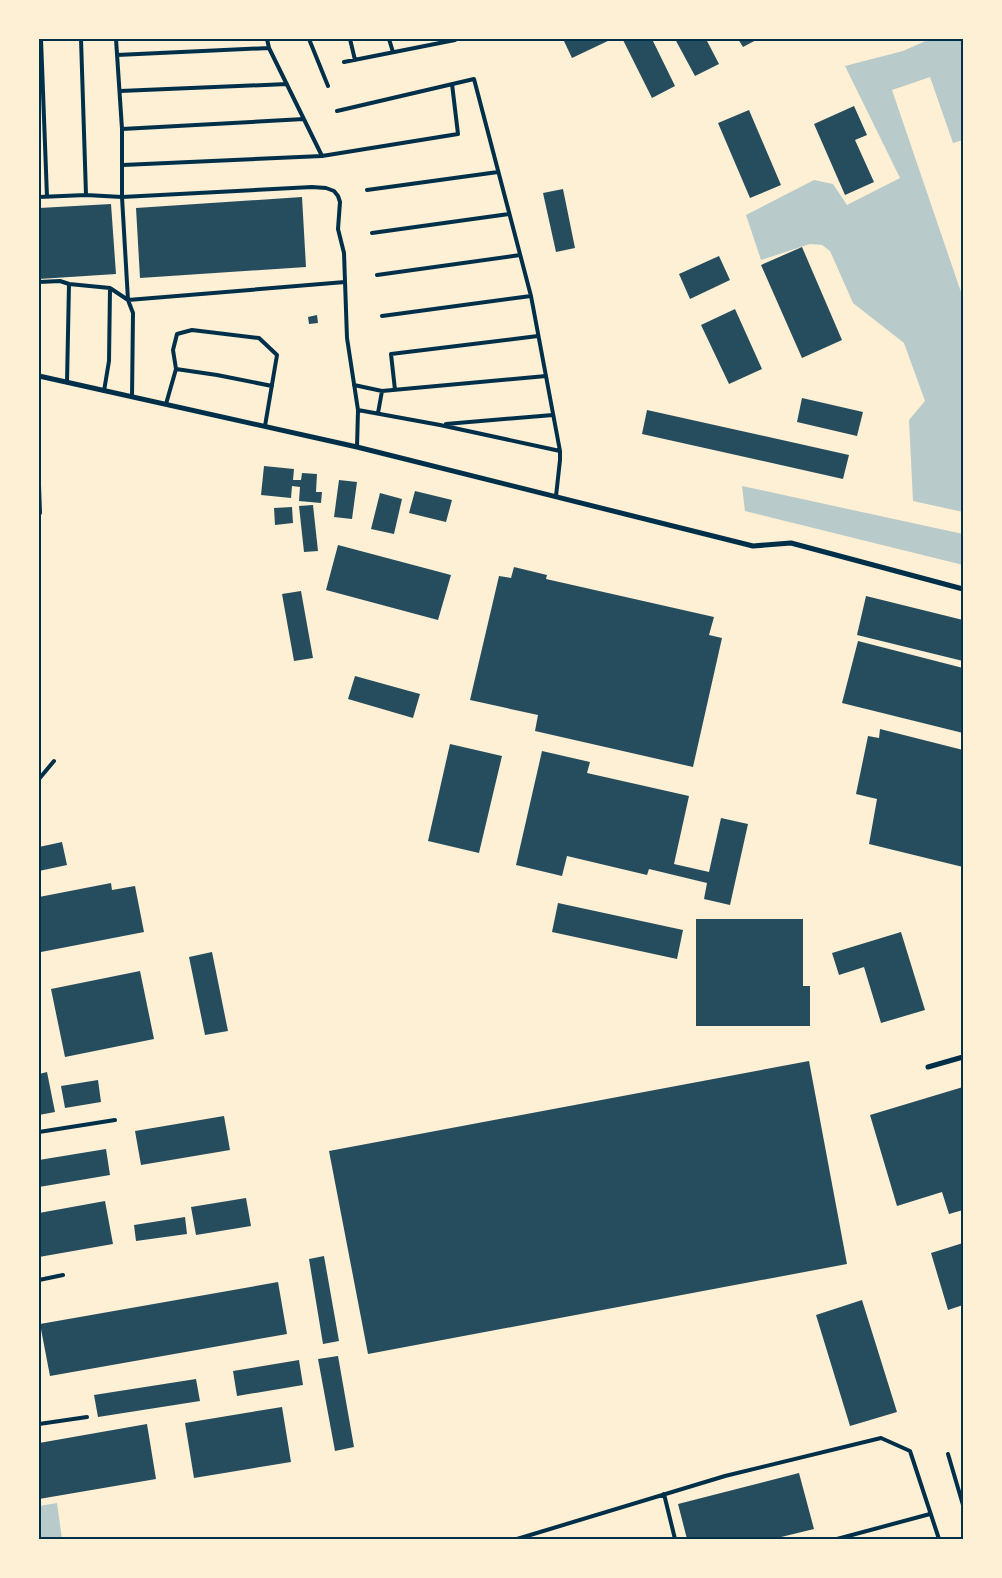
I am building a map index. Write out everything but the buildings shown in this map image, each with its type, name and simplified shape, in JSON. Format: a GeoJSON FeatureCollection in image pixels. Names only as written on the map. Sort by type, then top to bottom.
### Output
{"type":"FeatureCollection","features":[{"type":"Feature","properties":{"kind":"street"},"geometry":{"type":"LineString","coordinates":[[39,376],[357,447],[753,546],[791,543],[963,590]]}},
{"type":"Feature","properties":{"kind":"street"},"geometry":{"type":"LineString","coordinates":[[928,1067],[963,1057]]}},
{"type":"Feature","properties":{"kind":"lane"},"geometry":{"type":"LineString","coordinates":[[41,39],[47,197]]}},
{"type":"Feature","properties":{"kind":"lane"},"geometry":{"type":"LineString","coordinates":[[81,39],[86,195]]}},
{"type":"Feature","properties":{"kind":"lane"},"geometry":{"type":"LineString","coordinates":[[116,39],[122,129],[122,197],[128,300],[133,312],[132,397]]}},
{"type":"Feature","properties":{"kind":"lane"},"geometry":{"type":"LineString","coordinates":[[267,39],[269,48],[322,156]]}},
{"type":"Feature","properties":{"kind":"lane"},"geometry":{"type":"LineString","coordinates":[[310,39],[328,86]]}},
{"type":"Feature","properties":{"kind":"lane"},"geometry":{"type":"LineString","coordinates":[[350,39],[355,60]]}},
{"type":"Feature","properties":{"kind":"lane"},"geometry":{"type":"LineString","coordinates":[[389,39],[392,52]]}},
{"type":"Feature","properties":{"kind":"lane"},"geometry":{"type":"LineString","coordinates":[[429,39],[431,44]]}},
{"type":"Feature","properties":{"kind":"lane"},"geometry":{"type":"LineString","coordinates":[[344,62],[455,40]]}},
{"type":"Feature","properties":{"kind":"lane"},"geometry":{"type":"LineString","coordinates":[[116,55],[269,48]]}},
{"type":"Feature","properties":{"kind":"lane"},"geometry":{"type":"LineString","coordinates":[[337,111],[474,79],[531,296],[560,451],[556,496]]}},
{"type":"Feature","properties":{"kind":"lane"},"geometry":{"type":"LineString","coordinates":[[120,91],[287,84]]}},
{"type":"Feature","properties":{"kind":"lane"},"geometry":{"type":"LineString","coordinates":[[123,165],[322,156],[458,134],[452,84]]}},
{"type":"Feature","properties":{"kind":"lane"},"geometry":{"type":"LineString","coordinates":[[122,129],[304,119]]}},
{"type":"Feature","properties":{"kind":"lane"},"geometry":{"type":"LineString","coordinates":[[367,190],[498,172]]}},
{"type":"Feature","properties":{"kind":"lane"},"geometry":{"type":"LineString","coordinates":[[39,197],[86,195],[122,197],[303,187],[326,188],[334,191],[340,202],[338,229],[344,253],[347,338],[358,410],[357,447]]}},
{"type":"Feature","properties":{"kind":"lane"},"geometry":{"type":"LineString","coordinates":[[372,233],[509,214]]}},
{"type":"Feature","properties":{"kind":"lane"},"geometry":{"type":"LineString","coordinates":[[377,275],[520,255]]}},
{"type":"Feature","properties":{"kind":"lane"},"geometry":{"type":"LineString","coordinates":[[39,282],[60,281],[69,284],[110,288],[128,300],[257,291],[310,284],[345,282]]}},
{"type":"Feature","properties":{"kind":"lane"},"geometry":{"type":"LineString","coordinates":[[67,382],[69,284]]}},
{"type":"Feature","properties":{"kind":"lane"},"geometry":{"type":"LineString","coordinates":[[104,391],[109,361],[110,288]]}},
{"type":"Feature","properties":{"kind":"lane"},"geometry":{"type":"LineString","coordinates":[[382,316],[531,296]]}},
{"type":"Feature","properties":{"kind":"lane"},"geometry":{"type":"LineString","coordinates":[[166,404],[176,370],[174,350],[178,334],[192,330],[259,338],[277,356],[265,426]]}},
{"type":"Feature","properties":{"kind":"lane"},"geometry":{"type":"LineString","coordinates":[[395,390],[391,354],[538,336]]}},
{"type":"Feature","properties":{"kind":"lane"},"geometry":{"type":"LineString","coordinates":[[176,370],[217,375],[272,386]]}},
{"type":"Feature","properties":{"kind":"lane"},"geometry":{"type":"LineString","coordinates":[[354,385],[382,390],[395,390],[546,376]]}},
{"type":"Feature","properties":{"kind":"lane"},"geometry":{"type":"LineString","coordinates":[[378,413],[382,390]]}},
{"type":"Feature","properties":{"kind":"lane"},"geometry":{"type":"LineString","coordinates":[[358,410],[440,425],[560,451]]}},
{"type":"Feature","properties":{"kind":"lane"},"geometry":{"type":"LineString","coordinates":[[440,425],[553,415]]}},
{"type":"Feature","properties":{"kind":"lane"},"geometry":{"type":"LineString","coordinates":[[39,486],[40,512]]}},
{"type":"Feature","properties":{"kind":"lane"},"geometry":{"type":"LineString","coordinates":[[39,778],[54,761]]}},
{"type":"Feature","properties":{"kind":"lane"},"geometry":{"type":"LineString","coordinates":[[39,1132],[115,1120]]}},
{"type":"Feature","properties":{"kind":"lane"},"geometry":{"type":"LineString","coordinates":[[39,1280],[63,1276]]}},
{"type":"Feature","properties":{"kind":"lane"},"geometry":{"type":"LineString","coordinates":[[39,1424],[86,1417]]}},
{"type":"Feature","properties":{"kind":"lane"},"geometry":{"type":"LineString","coordinates":[[517,1539],[725,1476],[881,1438],[910,1451],[939,1539]]}},
{"type":"Feature","properties":{"kind":"lane"},"geometry":{"type":"LineString","coordinates":[[948,1454],[963,1505]]}},
{"type":"Feature","properties":{"kind":"lane"},"geometry":{"type":"LineString","coordinates":[[664,1494],[675,1539]]}},
{"type":"Feature","properties":{"kind":"lane"},"geometry":{"type":"LineString","coordinates":[[837,1539],[930,1514]]}},
{"type":"Feature","properties":{"kind":"shaded area"},"geometry":{"type":"Polygon","coordinates":[[[930,39],[963,39],[963,140],[953,143],[930,77],[892,90],[963,298],[963,512],[913,501],[909,420],[925,401],[904,343],[853,303],[830,251],[822,245],[810,244],[761,260],[746,215],[814,180],[833,184],[847,205],[900,178],[845,66],[903,51],[930,39]]]}},
{"type":"Feature","properties":{"kind":"shaded area"},"geometry":{"type":"Polygon","coordinates":[[[742,486],[963,534],[963,565],[745,511],[742,486]]]}},
{"type":"Feature","properties":{"kind":"shaded area"},"geometry":{"type":"Polygon","coordinates":[[[57,1503],[62,1539],[39,1539],[39,1506],[57,1503]]]}}]}
